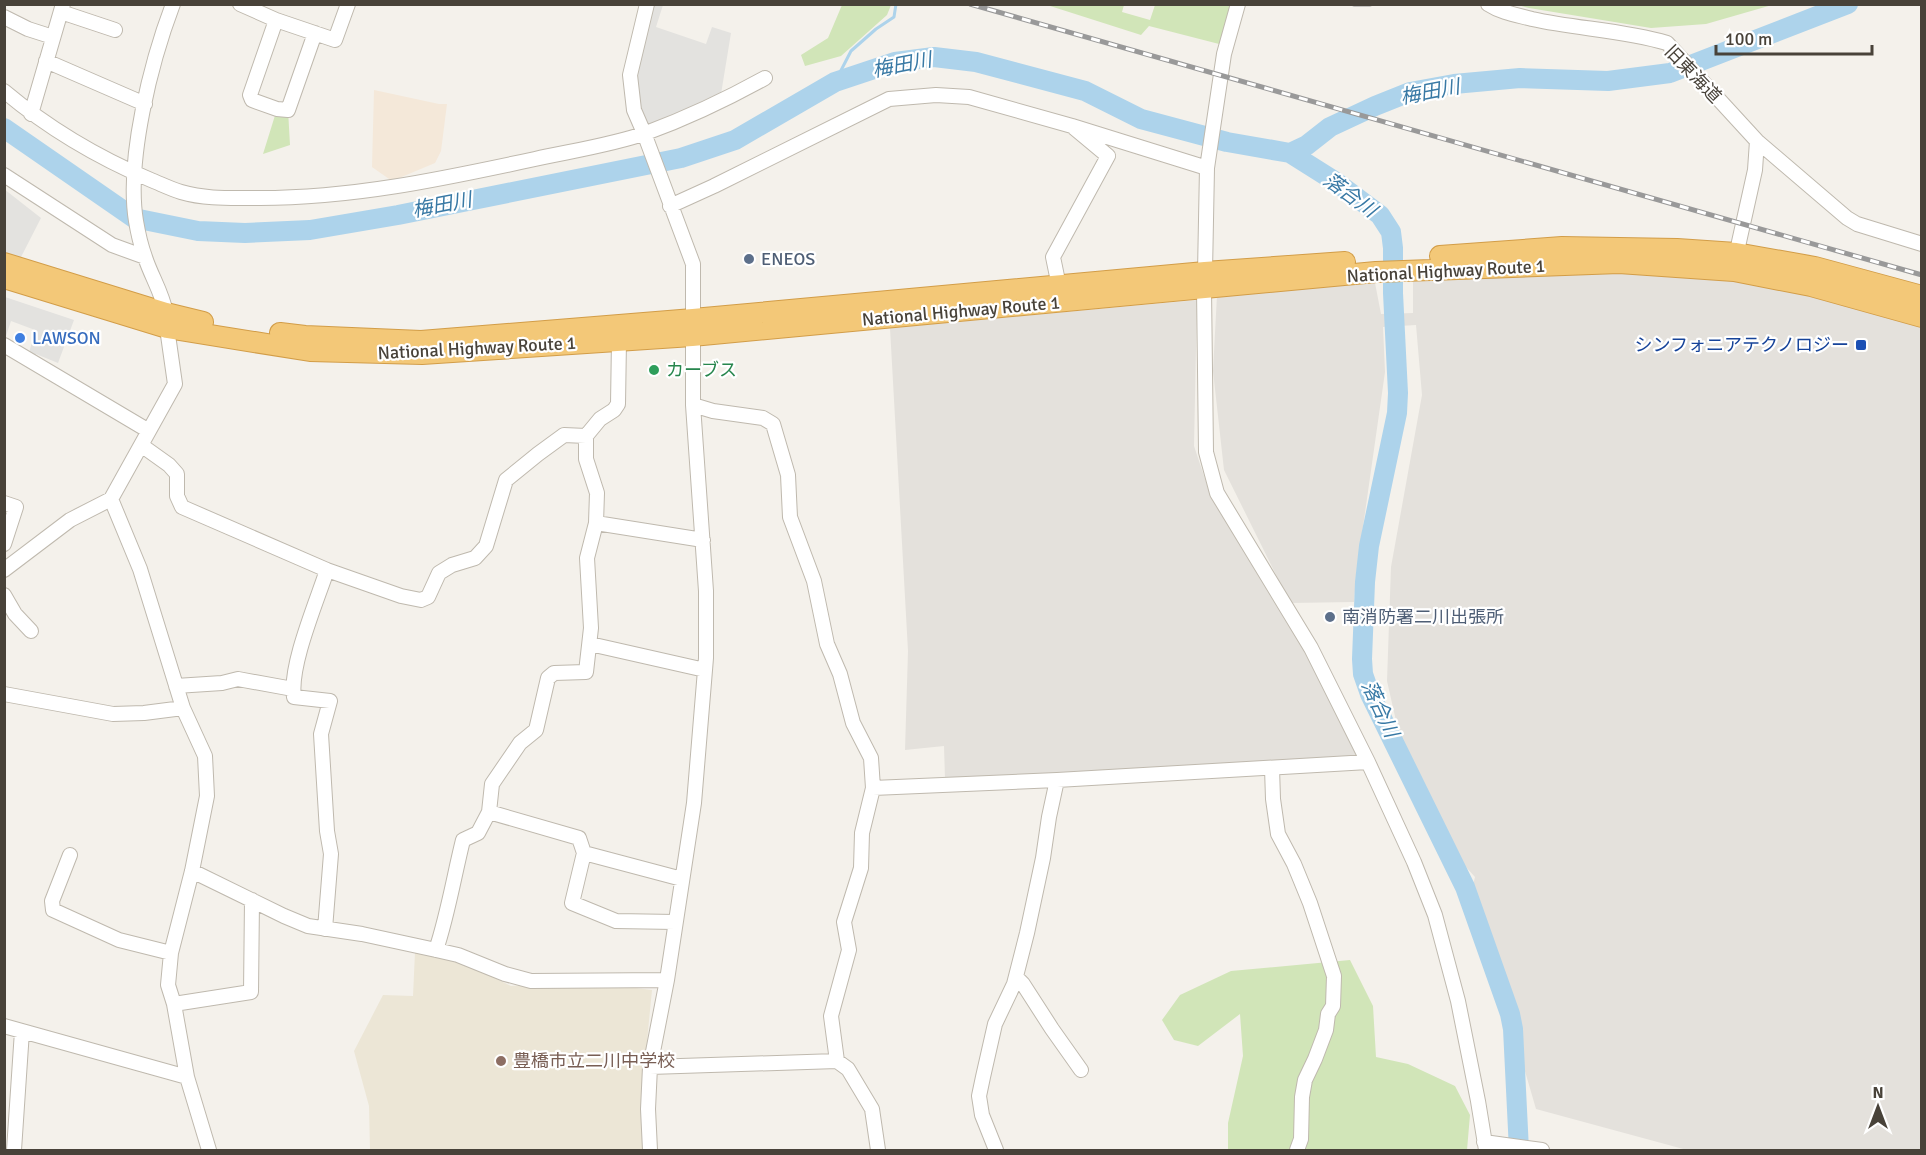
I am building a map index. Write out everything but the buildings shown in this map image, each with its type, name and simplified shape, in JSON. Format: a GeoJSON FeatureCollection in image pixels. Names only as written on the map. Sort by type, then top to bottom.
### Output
{"type":"FeatureCollection","features":[{"type":"Feature","properties":{"kind":"highway","name":"National Highway Route 1"},"geometry":{"type":"LineString","coordinates":[[4,263],[166,320],[305,336],[421,341],[692,328],[1204,280],[1411,264],[1563,247],[1677,249],[1735,262],[1922,317]]}},
{"type":"Feature","properties":{"kind":"highway","name":"National Highway Route 1"},"geometry":{"type":"LineString","coordinates":[[1735,262],[1815,267],[1922,296]]}},
{"type":"Feature","properties":{"kind":"highway","name":"National Highway Route 1"},"geometry":{"type":"LineString","coordinates":[[4,278],[166,320],[310,351],[422,354],[619,341],[692,328],[1059,286],[1204,280]]}},
{"type":"Feature","properties":{"kind":"street"},"geometry":{"type":"LineString","coordinates":[[4,570],[70,520],[111,499],[175,384],[166,320],[156,280],[144,255],[136,219],[134,177],[145,104],[162,34],[173,4]]}},
{"type":"Feature","properties":{"kind":"street"},"geometry":{"type":"LineString","coordinates":[[240,4],[276,20],[335,40],[348,4]]}},
{"type":"Feature","properties":{"kind":"street"},"geometry":{"type":"LineString","coordinates":[[648,4],[630,75],[634,110],[693,264],[693,405],[706,591],[705,670],[694,802],[667,980],[651,1067],[648,1109],[650,1150]]}},
{"type":"Feature","properties":{"kind":"street"},"geometry":{"type":"LineString","coordinates":[[1238,4],[1224,54],[1207,166],[1204,280],[1206,452],[1217,493],[1311,648],[1368,762],[1436,915],[1458,1001],[1485,1146],[1503,1145],[1542,1150]]}},
{"type":"Feature","properties":{"kind":"street","name":"旧東海道"},"geometry":{"type":"LineString","coordinates":[[1488,4],[1500,11],[1557,24],[1647,37],[1666,43],[1758,141],[1846,218],[1857,224],[1922,244]]}},
{"type":"Feature","properties":{"kind":"street"},"geometry":{"type":"LineString","coordinates":[[31,114],[62,8],[115,30]]}},
{"type":"Feature","properties":{"kind":"street"},"geometry":{"type":"LineString","coordinates":[[4,16],[28,29],[53,37]]}},
{"type":"Feature","properties":{"kind":"street"},"geometry":{"type":"LineString","coordinates":[[276,20],[250,95],[252,100],[277,109],[288,110],[315,33]]}},
{"type":"Feature","properties":{"kind":"street"},"geometry":{"type":"LineString","coordinates":[[46,62],[145,104]]}},
{"type":"Feature","properties":{"kind":"street"},"geometry":{"type":"LineString","coordinates":[[4,91],[31,114],[134,177],[179,192],[207,198],[275,198],[327,196],[396,187],[646,137],[729,98],[765,78]]}},
{"type":"Feature","properties":{"kind":"street"},"geometry":{"type":"LineString","coordinates":[[668,201],[714,186],[889,99],[936,95],[969,97],[1207,166]]}},
{"type":"Feature","properties":{"kind":"street"},"geometry":{"type":"LineString","coordinates":[[1059,286],[1053,257],[1108,156],[1072,126]]}},
{"type":"Feature","properties":{"kind":"street"},"geometry":{"type":"LineString","coordinates":[[1735,262],[1755,170],[1758,141]]}},
{"type":"Feature","properties":{"kind":"street"},"geometry":{"type":"LineString","coordinates":[[4,175],[112,245],[144,255]]}},
{"type":"Feature","properties":{"kind":"street"},"geometry":{"type":"LineString","coordinates":[[436,950],[463,840],[478,833],[489,812],[492,784],[520,743],[536,730],[548,678],[554,673],[586,672],[590,644],[587,558],[596,523],[597,493],[586,459],[586,436],[600,419],[614,410],[618,404],[619,341]]}},
{"type":"Feature","properties":{"kind":"street"},"geometry":{"type":"LineString","coordinates":[[4,345],[149,431]]}},
{"type":"Feature","properties":{"kind":"street"},"geometry":{"type":"LineString","coordinates":[[693,405],[713,411],[763,418],[774,424],[788,475],[790,517],[814,581],[827,644],[840,674],[852,723],[871,758],[873,788],[862,832],[861,868],[844,922],[849,950],[831,1016],[837,1061]]}},
{"type":"Feature","properties":{"kind":"street"},"geometry":{"type":"LineString","coordinates":[[141,445],[169,465],[177,474],[177,496],[182,507],[327,570],[401,596],[421,600],[428,597],[439,573],[452,565],[475,558],[486,546],[506,480],[564,435],[586,436]]}},
{"type":"Feature","properties":{"kind":"street"},"geometry":{"type":"LineString","coordinates":[[111,499],[140,569],[183,708],[204,756],[207,796],[192,871],[171,953],[168,985],[174,1004],[187,1077],[209,1150]]}},
{"type":"Feature","properties":{"kind":"street"},"geometry":{"type":"LineString","coordinates":[[4,503],[16,507],[4,546],[24,553]]}},
{"type":"Feature","properties":{"kind":"street"},"geometry":{"type":"LineString","coordinates":[[596,523],[703,540]]}},
{"type":"Feature","properties":{"kind":"street"},"geometry":{"type":"LineString","coordinates":[[325,929],[331,854],[327,831],[321,734],[330,701],[294,697],[293,689],[298,657],[327,570]]}},
{"type":"Feature","properties":{"kind":"street"},"geometry":{"type":"LineString","coordinates":[[4,595],[15,614],[31,631]]}},
{"type":"Feature","properties":{"kind":"street"},"geometry":{"type":"LineString","coordinates":[[590,644],[705,670]]}},
{"type":"Feature","properties":{"kind":"street"},"geometry":{"type":"LineString","coordinates":[[176,686],[238,680],[293,689]]}},
{"type":"Feature","properties":{"kind":"street"},"geometry":{"type":"LineString","coordinates":[[4,694],[113,714],[183,708]]}},
{"type":"Feature","properties":{"kind":"street"},"geometry":{"type":"LineString","coordinates":[[873,788],[1368,762]]}},
{"type":"Feature","properties":{"kind":"street"},"geometry":{"type":"LineString","coordinates":[[1272,768],[1273,799],[1278,834],[1294,864],[1310,903],[1334,976],[1333,1006],[1328,1014],[1326,1030],[1305,1080],[1302,1097],[1301,1139],[1297,1150]]}},
{"type":"Feature","properties":{"kind":"street"},"geometry":{"type":"LineString","coordinates":[[996,1150],[981,1115],[980,1096],[995,1024],[1016,977],[1027,933],[1057,780]]}},
{"type":"Feature","properties":{"kind":"street"},"geometry":{"type":"LineString","coordinates":[[489,812],[579,838],[584,853],[572,903],[616,921],[675,922]]}},
{"type":"Feature","properties":{"kind":"street"},"geometry":{"type":"LineString","coordinates":[[584,853],[682,879]]}},
{"type":"Feature","properties":{"kind":"street"},"geometry":{"type":"LineString","coordinates":[[70,855],[52,901],[54,910],[119,940],[171,953]]}},
{"type":"Feature","properties":{"kind":"street"},"geometry":{"type":"LineString","coordinates":[[192,871],[308,926],[362,934],[458,955],[505,974],[531,981],[667,980]]}},
{"type":"Feature","properties":{"kind":"street"},"geometry":{"type":"LineString","coordinates":[[174,1004],[252,992],[252,900]]}},
{"type":"Feature","properties":{"kind":"street"},"geometry":{"type":"LineString","coordinates":[[1016,977],[1082,1070]]}},
{"type":"Feature","properties":{"kind":"street"},"geometry":{"type":"LineString","coordinates":[[4,1026],[187,1077]]}},
{"type":"Feature","properties":{"kind":"street"},"geometry":{"type":"LineString","coordinates":[[14,1150],[22,1031]]}},
{"type":"Feature","properties":{"kind":"street"},"geometry":{"type":"LineString","coordinates":[[651,1067],[837,1061],[848,1069],[872,1109],[878,1150]]}},
{"type":"Feature","properties":{"kind":"shaded area"},"geometry":{"type":"Polygon","coordinates":[[[649,5],[663,5],[656,27],[706,44],[712,27],[731,33],[721,94],[646,126],[635,103],[632,75],[649,5]]]}},
{"type":"Feature","properties":{"kind":"shaded area"},"geometry":{"type":"Polygon","coordinates":[[[374,90],[447,104],[441,151],[435,163],[392,181],[372,167],[374,90]]]}},
{"type":"Feature","properties":{"kind":"shaded area"},"geometry":{"type":"Polygon","coordinates":[[[4,189],[41,218],[20,259],[5,253],[4,189]]]}},
{"type":"Feature","properties":{"kind":"shaded area"},"geometry":{"type":"Polygon","coordinates":[[[1585,271],[1658,273],[1719,279],[1836,300],[1921,325],[1921,1150],[1687,1150],[1536,1109],[1472,889],[1475,877],[1455,855],[1399,734],[1387,681],[1391,567],[1422,395],[1416,325],[1383,327],[1385,372],[1354,602],[1290,603],[1224,470],[1213,371],[1217,295],[1375,283],[1381,314],[1413,313],[1413,279],[1585,271]]]}},
{"type":"Feature","properties":{"kind":"shaded area"},"geometry":{"type":"Polygon","coordinates":[[[5,297],[74,320],[58,363],[36,354],[33,360],[28,357],[35,330],[11,321],[5,339],[5,297]]]}},
{"type":"Feature","properties":{"kind":"shaded area"},"geometry":{"type":"Polygon","coordinates":[[[1197,300],[1194,446],[1208,488],[1341,713],[1361,757],[945,779],[944,746],[905,750],[908,651],[890,328],[1197,300]]]}},
{"type":"Feature","properties":{"kind":"shaded area","name":"豊橋市立二川中学校"},"geometry":{"type":"Polygon","coordinates":[[[415,952],[450,956],[511,986],[588,982],[652,990],[644,1072],[642,1150],[370,1150],[369,1106],[354,1051],[383,995],[413,996],[415,952]]]}},
{"type":"Feature","properties":{"kind":"green space"},"geometry":{"type":"Polygon","coordinates":[[[842,5],[891,5],[887,15],[841,56],[805,66],[801,55],[828,38],[842,5]]]}},
{"type":"Feature","properties":{"kind":"green space"},"geometry":{"type":"Polygon","coordinates":[[[1047,5],[1124,5],[1122,12],[1150,20],[1155,5],[1235,5],[1223,45],[1149,26],[1141,35],[1047,5]]]}},
{"type":"Feature","properties":{"kind":"green space"},"geometry":{"type":"Polygon","coordinates":[[[1518,5],[1772,5],[1706,24],[1651,28],[1518,5]]]}},
{"type":"Feature","properties":{"kind":"green space"},"geometry":{"type":"Polygon","coordinates":[[[277,109],[288,110],[290,145],[263,154],[277,109]]]}},
{"type":"Feature","properties":{"kind":"green space"},"geometry":{"type":"Polygon","coordinates":[[[1350,960],[1373,1006],[1376,1057],[1408,1064],[1455,1086],[1470,1115],[1467,1150],[1228,1150],[1228,1123],[1243,1056],[1240,1014],[1198,1046],[1174,1040],[1162,1020],[1180,995],[1231,971],[1350,960]]]}},
{"type":"Feature","properties":{"kind":"waterway"},"geometry":{"type":"LineString","coordinates":[[835,82],[851,51],[894,17],[896,4]]}},
{"type":"Feature","properties":{"kind":"waterway","name":"梅田川"},"geometry":{"type":"LineString","coordinates":[[4,128],[134,218],[198,231],[245,233],[310,230],[398,215],[681,158],[735,140],[835,82],[895,62],[934,57],[976,62],[1085,91],[1141,119],[1227,142],[1290,153],[1307,145],[1330,127],[1410,92],[1454,84],[1520,78],[1608,81],[1670,73],[1848,4]]}},
{"type":"Feature","properties":{"kind":"waterway","name":"落合川"},"geometry":{"type":"LineString","coordinates":[[1290,153],[1336,182],[1380,215],[1391,232],[1397,413],[1369,546],[1365,582],[1363,674],[1370,694],[1465,887],[1510,1014],[1513,1029],[1519,1150]]}},
{"type":"Feature","properties":{"kind":"railway"},"geometry":{"type":"LineString","coordinates":[[970,4],[1922,275]]}},
{"type":"Feature","properties":{"kind":"railway"},"geometry":{"type":"LineString","coordinates":[[1354,4],[1370,4]]}},
{"type":"Feature","properties":{"kind":"place","name":"ENEOS"},"geometry":{"type":"Point","coordinates":[749,259]}},
{"type":"Feature","properties":{"kind":"place","name":"LAWSON"},"geometry":{"type":"Point","coordinates":[20,338]}},
{"type":"Feature","properties":{"kind":"place","name":"シンフォニアテクノロジー"},"geometry":{"type":"Point","coordinates":[1861,345]}},
{"type":"Feature","properties":{"kind":"place","name":"カーブス"},"geometry":{"type":"Point","coordinates":[654,370]}},
{"type":"Feature","properties":{"kind":"place","name":"南消防署二川出張所"},"geometry":{"type":"Point","coordinates":[1330,617]}},
{"type":"Feature","properties":{"kind":"place","name":"豊橋市立二川中学校"},"geometry":{"type":"Point","coordinates":[501,1061]}}]}
